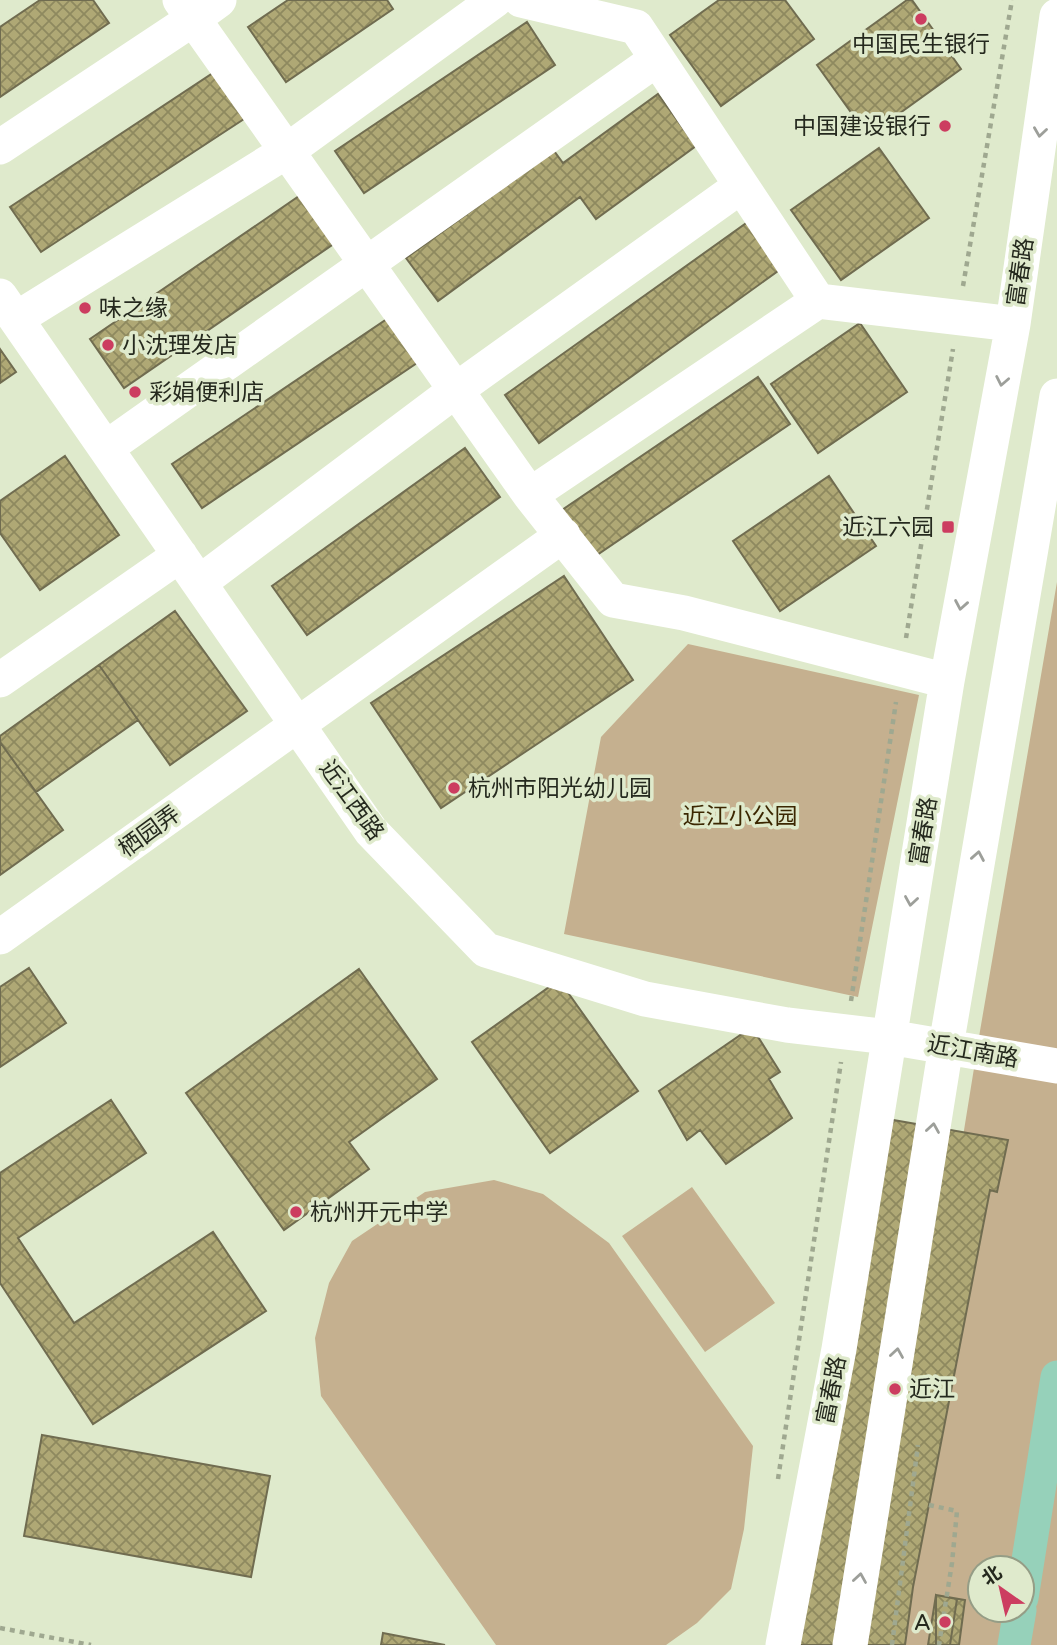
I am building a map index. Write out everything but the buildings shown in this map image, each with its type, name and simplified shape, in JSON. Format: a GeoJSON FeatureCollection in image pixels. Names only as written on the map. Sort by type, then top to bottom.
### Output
{"type":"FeatureCollection","features":[{"type":"Feature","properties":{"kind":"street"},"geometry":{"type":"LineString","coordinates":[[8,308],[287,151],[495,0]]}},
{"type":"Feature","properties":{"kind":"street"},"geometry":{"type":"LineString","coordinates":[[521,0],[636,27],[818,301]]}},
{"type":"Feature","properties":{"kind":"street"},"geometry":{"type":"LineString","coordinates":[[0,147],[198,6],[287,151],[530,495],[613,600],[684,613],[947,681]]}},
{"type":"Feature","properties":{"kind":"street","name":"富春路"},"geometry":{"type":"LineString","coordinates":[[783,1645],[839,1349],[947,681],[1013,324],[1057,16]]}},
{"type":"Feature","properties":{"kind":"street"},"geometry":{"type":"LineString","coordinates":[[106,448],[657,59]]}},
{"type":"Feature","properties":{"kind":"street"},"geometry":{"type":"LineString","coordinates":[[199,583],[456,390],[741,186]]}},
{"type":"Feature","properties":{"kind":"street"},"geometry":{"type":"LineString","coordinates":[[530,495],[818,301],[1013,324]]}},
{"type":"Feature","properties":{"kind":"street","name":"近江西路"},"geometry":{"type":"LineString","coordinates":[[8,308],[371,831],[486,950],[645,999],[787,1025],[889,1037]]}},
{"type":"Feature","properties":{"kind":"street"},"geometry":{"type":"LineString","coordinates":[[850,1645],[946,1046],[1057,396]]}},
{"type":"Feature","properties":{"kind":"street","name":"栖园弄"},"geometry":{"type":"LineString","coordinates":[[0,937],[563,536]]}},
{"type":"Feature","properties":{"kind":"street"},"geometry":{"type":"LineString","coordinates":[[2,673],[180,555]]}},
{"type":"Feature","properties":{"kind":"street","name":"近江南路"},"geometry":{"type":"LineString","coordinates":[[889,1037],[1057,1066]]}},
{"type":"Feature","properties":{"kind":"path"},"geometry":{"type":"LineString","coordinates":[[778,1482],[901,669],[1012,0]]}},
{"type":"Feature","properties":{"kind":"path"},"geometry":{"type":"LineString","coordinates":[[929,1504],[957,1511],[939,1645]]}},
{"type":"Feature","properties":{"kind":"path"},"geometry":{"type":"LineString","coordinates":[[0,1628],[90,1645]]}},
{"type":"Feature","properties":{"kind":"green space"},"geometry":{"type":"Polygon","coordinates":[[[1057,582],[1057,1645],[881,1645],[980,1031],[1057,582]]]}},
{"type":"Feature","properties":{"kind":"green space","name":"近江小公园"},"geometry":{"type":"Polygon","coordinates":[[[688,644],[919,695],[858,997],[564,934],[601,737],[688,644]]]}},
{"type":"Feature","properties":{"kind":"green space"},"geometry":{"type":"Polygon","coordinates":[[[494,1180],[543,1194],[609,1243],[753,1446],[744,1529],[731,1589],[697,1623],[666,1645],[496,1645],[321,1396],[315,1338],[329,1283],[352,1241],[425,1192],[494,1180]]]}},
{"type":"Feature","properties":{"kind":"green space"},"geometry":{"type":"Polygon","coordinates":[[[692,1187],[775,1303],[705,1352],[622,1236],[692,1187]]]}},
{"type":"Feature","properties":{"kind":"waterway"},"geometry":{"type":"LineString","coordinates":[[1029,1554],[1057,1377]]}},
{"type":"Feature","properties":{"kind":"waterway"},"geometry":{"type":"LineString","coordinates":[[1014,1645],[1018,1624]]}},
{"type":"Feature","properties":{"kind":"place","name":"中国民生银行"},"geometry":{"type":"Point","coordinates":[921,19]}},
{"type":"Feature","properties":{"kind":"place","name":"中国建设银行"},"geometry":{"type":"Point","coordinates":[945,126]}},
{"type":"Feature","properties":{"kind":"place","name":"味之缘"},"geometry":{"type":"Point","coordinates":[85,308]}},
{"type":"Feature","properties":{"kind":"place","name":"小沈理发店"},"geometry":{"type":"Point","coordinates":[108,345]}},
{"type":"Feature","properties":{"kind":"place","name":"彩娟便利店"},"geometry":{"type":"Point","coordinates":[135,392]}},
{"type":"Feature","properties":{"kind":"place","name":"近江六园"},"geometry":{"type":"Point","coordinates":[948,527]}},
{"type":"Feature","properties":{"kind":"place","name":"杭州市阳光幼儿园"},"geometry":{"type":"Point","coordinates":[454,788]}},
{"type":"Feature","properties":{"kind":"place","name":"杭州开元中学"},"geometry":{"type":"Point","coordinates":[296,1212]}},
{"type":"Feature","properties":{"kind":"place","name":"近江"},"geometry":{"type":"Point","coordinates":[895,1389]}},
{"type":"Feature","properties":{"kind":"place","name":"A"},"geometry":{"type":"Point","coordinates":[945,1622]}}]}
